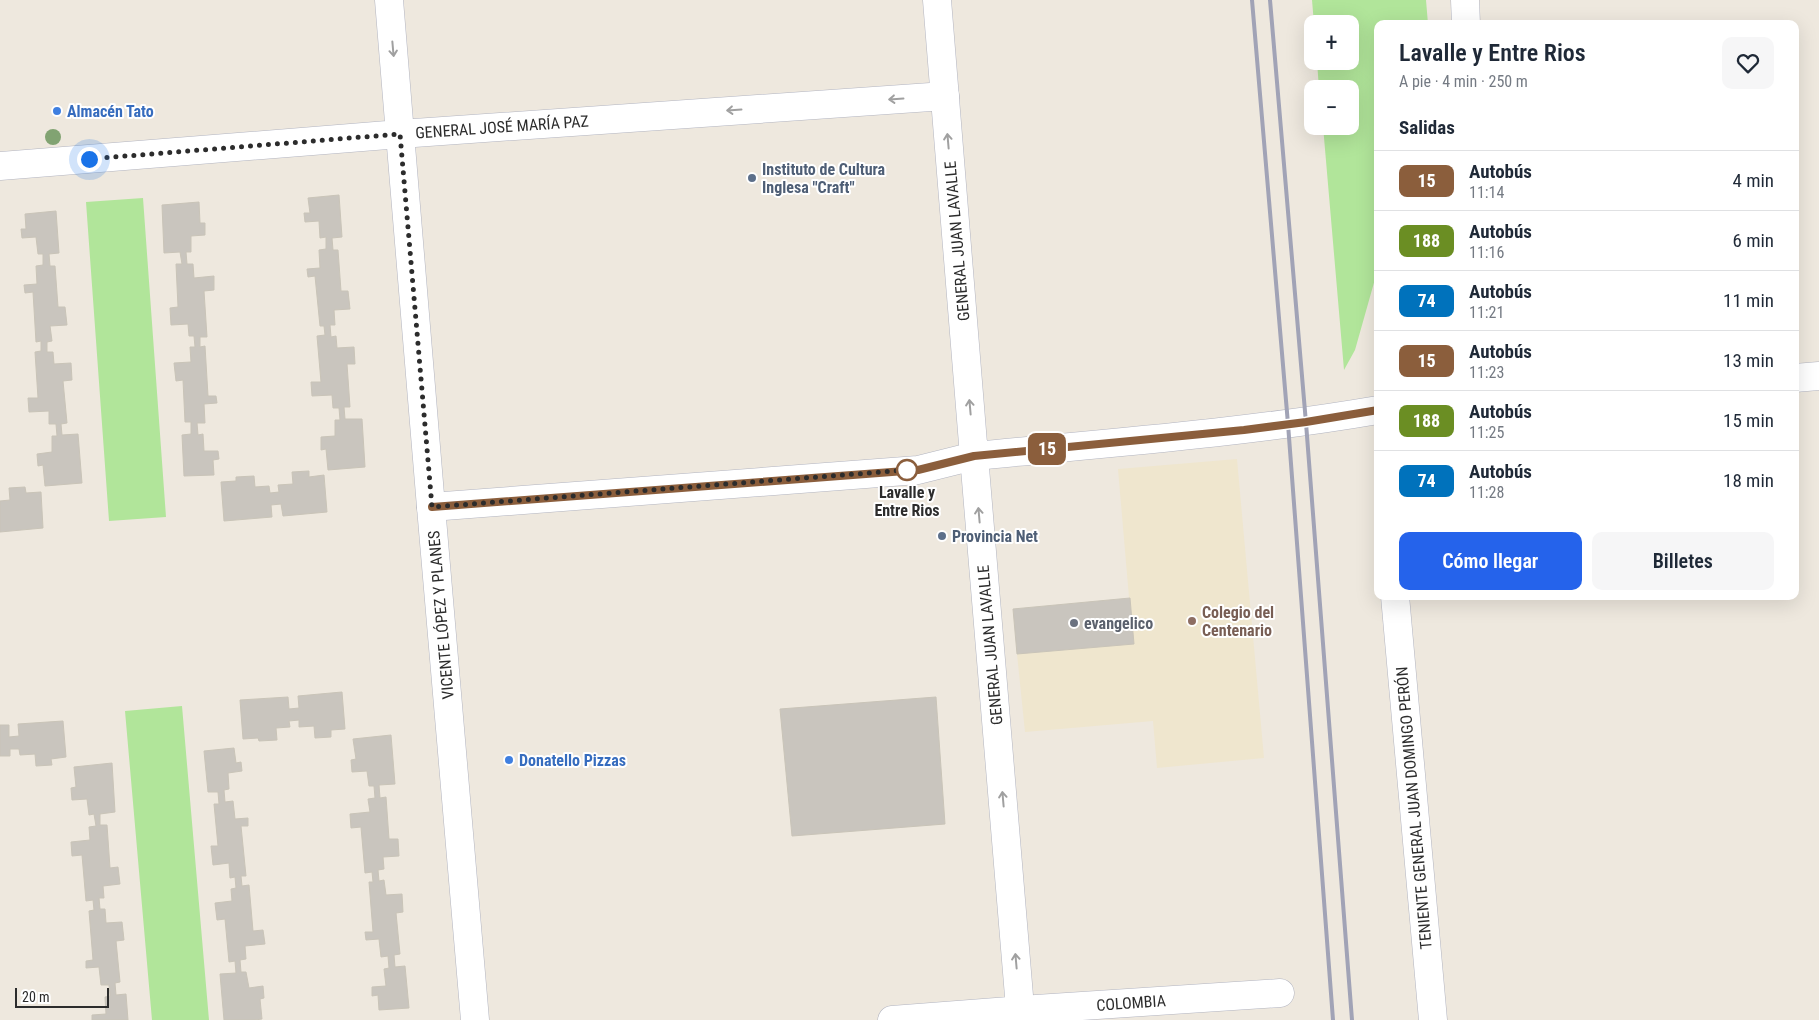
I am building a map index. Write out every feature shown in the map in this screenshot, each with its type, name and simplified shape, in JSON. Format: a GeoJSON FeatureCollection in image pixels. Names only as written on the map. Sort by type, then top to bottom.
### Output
{"type":"FeatureCollection","features":[{"type":"Feature","properties":{"kind":"street","name":"VICENTE LÓPEZ Y PLANES"},"geometry":{"type":"LineString","coordinates":[[389,0],[475,1020]]}},
{"type":"Feature","properties":{"kind":"street","name":"GENERAL JUAN LAVALLE"},"geometry":{"type":"LineString","coordinates":[[937,0],[1021,1015]]}},
{"type":"Feature","properties":{"kind":"street"},"geometry":{"type":"LineString","coordinates":[[1465,0],[1466,20]]}},
{"type":"Feature","properties":{"kind":"street","name":"GENERAL JOSÉ MARÍA PAZ"},"geometry":{"type":"LineString","coordinates":[[0,166],[400,134],[945,96]]}},
{"type":"Feature","properties":{"kind":"street"},"geometry":{"type":"LineString","coordinates":[[1799,378],[1819,376]]}},
{"type":"Feature","properties":{"kind":"street"},"geometry":{"type":"LineString","coordinates":[[432,507],[918,470],[974,456],[1244,430],[1374,411]]}},
{"type":"Feature","properties":{"kind":"street","name":"TENIENTE GENERAL JUAN DOMINGO PERÓN"},"geometry":{"type":"LineString","coordinates":[[1395,600],[1433,1020]]}},
{"type":"Feature","properties":{"kind":"street","name":"COLOMBIA"},"geometry":{"type":"LineString","coordinates":[[892,1020],[1021,1015],[1280,993]]}},
{"type":"Feature","properties":{"kind":"shaded area","name":"Colegio del Centenario"},"geometry":{"type":"Polygon","coordinates":[[[1237,459],[1264,758],[1157,768],[1153,721],[1025,732],[1017,654],[1133,644],[1118,469],[1237,459]]]}},
{"type":"Feature","properties":{"kind":"green space"},"geometry":{"type":"Polygon","coordinates":[[[1312,0],[1426,0],[1428,20],[1374,20],[1374,283],[1355,350],[1344,370],[1324,135],[1359,135],[1359,80],[1318,80],[1318,70],[1359,70],[1359,15],[1313,15],[1312,0]]]}},
{"type":"Feature","properties":{"kind":"green space"},"geometry":{"type":"Polygon","coordinates":[[[143,198],[166,517],[109,521],[86,202],[143,198]]]}},
{"type":"Feature","properties":{"kind":"green space"},"geometry":{"type":"Polygon","coordinates":[[[182,706],[209,1020],[152,1020],[125,711],[182,706]]]}},
{"type":"Feature","properties":{"kind":"building"},"geometry":{"type":"Polygon","coordinates":[[[339,195],[342,237],[332,238],[333,250],[338,250],[341,291],[348,291],[350,309],[334,310],[335,325],[330,325],[331,337],[336,336],[337,348],[354,347],[355,364],[347,364],[350,407],[344,407],[345,419],[362,419],[365,467],[328,470],[326,449],[321,450],[321,437],[335,436],[335,420],[340,420],[339,408],[333,408],[332,395],[312,396],[311,382],[321,382],[317,336],[325,335],[324,326],[320,326],[315,276],[308,277],[307,269],[320,268],[319,250],[326,249],[326,237],[320,238],[319,221],[305,222],[304,213],[310,213],[308,198],[339,195]]]}},
{"type":"Feature","properties":{"kind":"building"},"geometry":{"type":"Polygon","coordinates":[[[199,202],[200,223],[205,223],[205,235],[191,236],[191,252],[186,252],[187,264],[193,264],[194,278],[214,276],[214,290],[204,291],[207,337],[200,337],[200,347],[205,346],[208,396],[216,396],[217,403],[204,404],[205,423],[197,423],[198,435],[203,434],[204,451],[218,451],[219,459],[213,460],[214,475],[184,476],[182,435],[191,434],[191,422],[185,422],[183,380],[176,381],[174,363],[191,362],[190,347],[195,347],[194,336],[189,336],[188,324],[171,325],[170,308],[178,307],[176,264],[182,264],[180,252],[164,253],[162,205],[199,202]]]}},
{"type":"Feature","properties":{"kind":"building"},"geometry":{"type":"Polygon","coordinates":[[[56,211],[59,253],[49,254],[50,266],[55,266],[58,307],[65,307],[67,325],[50,326],[52,341],[47,342],[47,352],[53,352],[54,364],[71,363],[72,380],[63,381],[67,423],[61,424],[62,435],[78,434],[82,483],[45,486],[43,465],[38,466],[37,454],[52,452],[52,436],[57,436],[56,424],[49,424],[49,411],[29,412],[28,398],[38,398],[35,352],[41,351],[41,341],[36,342],[33,292],[25,293],[24,285],[37,284],[36,266],[43,265],[43,254],[38,254],[36,237],[22,238],[21,229],[26,229],[25,214],[56,211]]]}},
{"type":"Feature","properties":{"kind":"building"},"geometry":{"type":"Polygon","coordinates":[[[309,471],[309,477],[324,475],[327,512],[283,516],[281,504],[271,505],[272,517],[224,521],[221,482],[236,481],[236,477],[254,476],[255,487],[269,486],[270,493],[279,492],[278,485],[293,484],[292,472],[309,471]]]}},
{"type":"Feature","properties":{"kind":"building"},"geometry":{"type":"Polygon","coordinates":[[[25,487],[26,493],[41,492],[43,528],[0,532],[0,501],[10,500],[9,488],[25,487]]]}},
{"type":"Feature","properties":{"kind":"building"},"geometry":{"type":"Polygon","coordinates":[[[1130,598],[1134,644],[1017,654],[1013,609],[1130,598]]]}},
{"type":"Feature","properties":{"kind":"building"},"geometry":{"type":"Polygon","coordinates":[[[342,692],[345,729],[331,730],[331,737],[315,738],[314,726],[299,727],[299,720],[289,721],[290,727],[276,728],[277,740],[259,741],[258,738],[243,739],[240,700],[288,697],[289,709],[299,708],[298,696],[342,692]]]}},
{"type":"Feature","properties":{"kind":"building"},"geometry":{"type":"Polygon","coordinates":[[[936,697],[945,824],[792,836],[780,709],[936,697]]]}},
{"type":"Feature","properties":{"kind":"building"},"geometry":{"type":"Polygon","coordinates":[[[63,721],[66,757],[51,759],[52,765],[36,766],[35,754],[20,755],[19,749],[10,749],[10,756],[0,756],[0,725],[9,725],[9,737],[19,736],[18,724],[63,721]]]}},
{"type":"Feature","properties":{"kind":"building"},"geometry":{"type":"Polygon","coordinates":[[[391,735],[395,784],[379,785],[380,798],[386,797],[389,839],[398,839],[399,856],[383,857],[384,869],[378,870],[379,881],[384,880],[386,895],[402,894],[403,912],[396,913],[400,954],[394,955],[395,967],[405,966],[409,1008],[379,1010],[378,995],[372,996],[372,987],[386,986],[384,969],[389,968],[388,956],[381,957],[379,939],[366,940],[365,932],[373,932],[369,882],[373,882],[372,872],[365,873],[361,827],[351,828],[350,814],[370,812],[368,799],[375,798],[374,786],[369,786],[367,771],[352,772],[351,760],[356,759],[353,739],[391,735]]]}},
{"type":"Feature","properties":{"kind":"building"},"geometry":{"type":"Polygon","coordinates":[[[234,748],[236,763],[241,762],[242,771],[228,773],[229,789],[224,790],[225,802],[233,801],[235,819],[248,818],[248,826],[241,826],[246,876],[241,876],[242,886],[249,885],[253,931],[263,930],[265,944],[245,946],[246,959],[240,960],[241,972],[246,972],[249,988],[263,986],[264,998],[260,999],[262,1019],[255,1020],[224,1020],[220,974],[236,973],[235,961],[229,962],[225,919],[217,920],[215,903],[232,901],[231,889],[236,888],[235,877],[230,878],[229,863],[213,865],[211,846],[218,846],[214,804],[219,804],[218,792],[208,792],[204,751],[234,748]]]}},
{"type":"Feature","properties":{"kind":"building"},"geometry":{"type":"Polygon","coordinates":[[[112,763],[115,812],[100,814],[100,825],[107,825],[110,868],[118,867],[120,884],[103,886],[104,898],[99,898],[100,909],[105,909],[106,923],[122,922],[124,940],[116,941],[120,982],[115,983],[116,995],[126,994],[128,1020],[92,1020],[92,1015],[106,1014],[105,997],[110,996],[109,985],[101,985],[99,967],[86,968],[86,961],[93,960],[89,911],[94,910],[93,900],[86,901],[82,855],[72,856],[71,842],[90,840],[89,827],[96,826],[94,814],[89,815],[87,799],[72,800],[71,788],[76,787],[74,767],[112,763]]]}},
{"type":"Feature","properties":{"kind":"railway"},"geometry":{"type":"LineString","coordinates":[[1252,0],[1288,424],[1333,1020]]}},
{"type":"Feature","properties":{"kind":"railway"},"geometry":{"type":"LineString","coordinates":[[1270,0],[1306,423],[1352,1020]]}},
{"type":"Feature","properties":{"kind":"bus line","name":"15"},"geometry":{"type":"LineString","coordinates":[[432,507],[918,470],[974,456],[1244,430],[1374,411]]}},
{"type":"Feature","properties":{"kind":"place","name":"Almacén Tato"},"geometry":{"type":"Point","coordinates":[57,111]}},
{"type":"Feature","properties":{"kind":"place","name":"Instituto de Cultura Inglesa \"Craft\""},"geometry":{"type":"Point","coordinates":[752,178]}},
{"type":"Feature","properties":{"kind":"place","name":"Lavalle y Entre Rios"},"geometry":{"type":"Point","coordinates":[907,470]}},
{"type":"Feature","properties":{"kind":"place","name":"Provincia Net"},"geometry":{"type":"Point","coordinates":[942,536]}},
{"type":"Feature","properties":{"kind":"place","name":"Colegio del Centenario"},"geometry":{"type":"Point","coordinates":[1192,621]}},
{"type":"Feature","properties":{"kind":"place","name":"evangelico"},"geometry":{"type":"Point","coordinates":[1074,623]}},
{"type":"Feature","properties":{"kind":"place","name":"Donatello Pizzas"},"geometry":{"type":"Point","coordinates":[509,760]}},
{"type":"Feature","properties":{"kind":"route"},"geometry":{"type":"LineString","coordinates":[[89,159],[400,134],[432,507],[907,470]]}}]}
